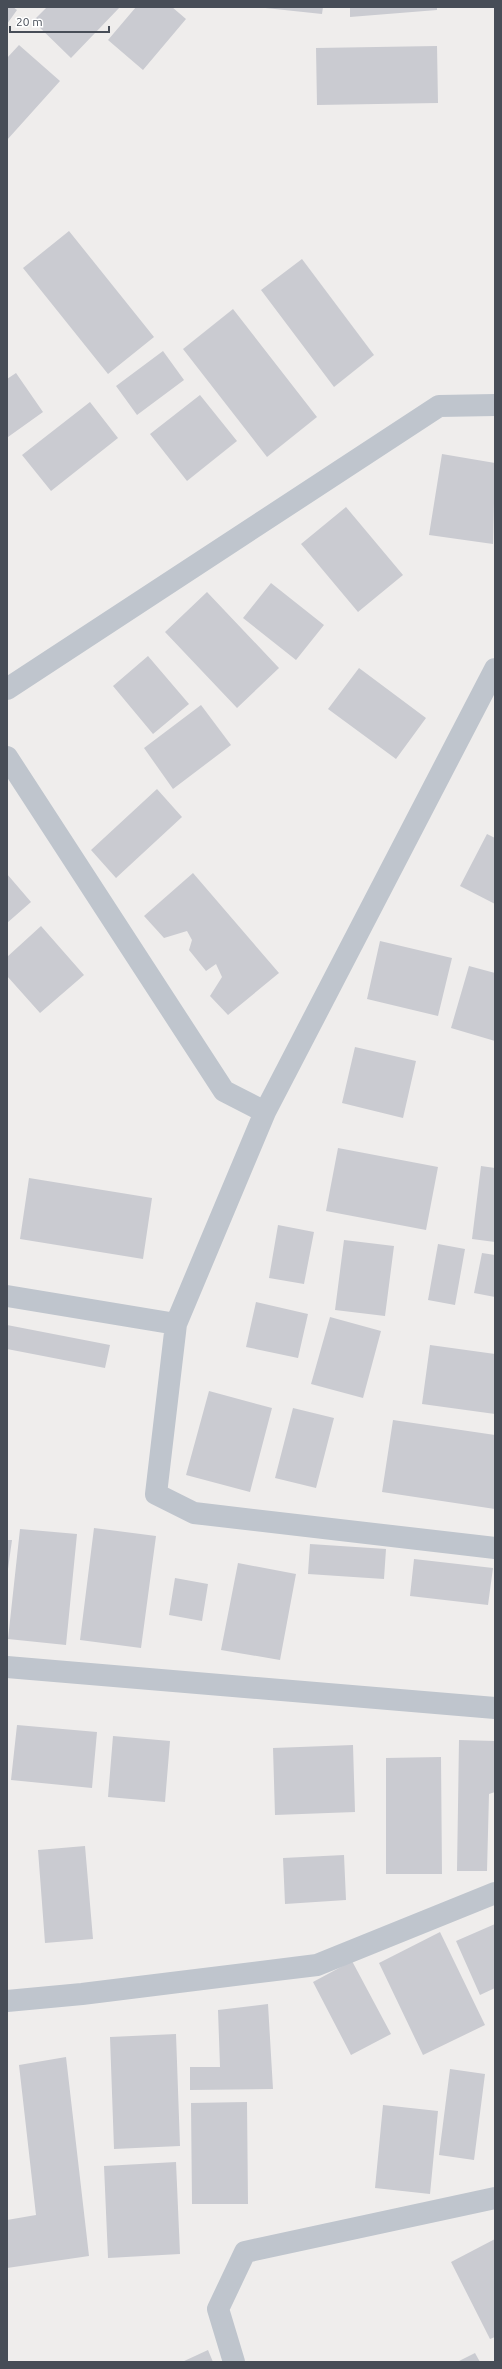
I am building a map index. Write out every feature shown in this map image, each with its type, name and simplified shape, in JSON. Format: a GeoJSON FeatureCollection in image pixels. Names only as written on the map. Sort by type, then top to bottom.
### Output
{"type":"FeatureCollection","features":[{"type":"Feature","properties":{"kind":"street"},"geometry":{"type":"LineString","coordinates":[[7,689],[439,406],[495,405]]}},
{"type":"Feature","properties":{"kind":"street"},"geometry":{"type":"LineString","coordinates":[[495,670],[265,1112],[176,1324],[156,1494],[194,1513],[495,1548]]}},
{"type":"Feature","properties":{"kind":"street"},"geometry":{"type":"LineString","coordinates":[[7,757],[224,1091],[265,1112]]}},
{"type":"Feature","properties":{"kind":"street"},"geometry":{"type":"LineString","coordinates":[[7,1296],[176,1324]]}},
{"type":"Feature","properties":{"kind":"street"},"geometry":{"type":"LineString","coordinates":[[7,1667],[495,1708]]}},
{"type":"Feature","properties":{"kind":"street"},"geometry":{"type":"LineString","coordinates":[[7,2000],[90,1993],[317,1964],[495,1893]]}},
{"type":"Feature","properties":{"kind":"street"},"geometry":{"type":"LineString","coordinates":[[234,2362],[218,2309],[245,2252],[495,2198]]}},
{"type":"Feature","properties":{"kind":"building"},"geometry":{"type":"Polygon","coordinates":[[[7,7],[13,7],[17,10],[7,24],[7,7]]]}},
{"type":"Feature","properties":{"kind":"building"},"geometry":{"type":"Polygon","coordinates":[[[47,7],[120,7],[71,58],[33,21],[47,7]]]}},
{"type":"Feature","properties":{"kind":"building"},"geometry":{"type":"Polygon","coordinates":[[[136,7],[172,7],[186,19],[143,70],[108,40],[136,7]]]}},
{"type":"Feature","properties":{"kind":"building"},"geometry":{"type":"Polygon","coordinates":[[[256,7],[323,7],[322,14],[256,7]]]}},
{"type":"Feature","properties":{"kind":"building"},"geometry":{"type":"Polygon","coordinates":[[[350,7],[437,7],[437,10],[350,17],[350,7]]]}},
{"type":"Feature","properties":{"kind":"building"},"geometry":{"type":"Polygon","coordinates":[[[19,45],[60,81],[7,140],[7,58],[19,45]]]}},
{"type":"Feature","properties":{"kind":"building"},"geometry":{"type":"Polygon","coordinates":[[[437,46],[438,103],[317,105],[316,48],[437,46]]]}},
{"type":"Feature","properties":{"kind":"building"},"geometry":{"type":"Polygon","coordinates":[[[69,231],[154,337],[108,374],[23,268],[69,231]]]}},
{"type":"Feature","properties":{"kind":"building"},"geometry":{"type":"Polygon","coordinates":[[[302,259],[374,355],[334,387],[261,290],[302,259]]]}},
{"type":"Feature","properties":{"kind":"building"},"geometry":{"type":"Polygon","coordinates":[[[233,309],[317,417],[267,457],[183,349],[233,309]]]}},
{"type":"Feature","properties":{"kind":"building"},"geometry":{"type":"Polygon","coordinates":[[[163,351],[184,380],[137,415],[116,386],[163,351]]]}},
{"type":"Feature","properties":{"kind":"building"},"geometry":{"type":"Polygon","coordinates":[[[16,373],[43,412],[8,437],[7,379],[16,373]]]}},
{"type":"Feature","properties":{"kind":"building"},"geometry":{"type":"Polygon","coordinates":[[[200,395],[237,441],[187,481],[150,434],[200,395]]]}},
{"type":"Feature","properties":{"kind":"building"},"geometry":{"type":"Polygon","coordinates":[[[90,402],[118,438],[51,491],[22,455],[90,402]]]}},
{"type":"Feature","properties":{"kind":"building"},"geometry":{"type":"Polygon","coordinates":[[[442,454],[495,463],[493,544],[429,535],[442,454]]]}},
{"type":"Feature","properties":{"kind":"building"},"geometry":{"type":"Polygon","coordinates":[[[346,507],[403,575],[358,612],[301,544],[346,507]]]}},
{"type":"Feature","properties":{"kind":"building"},"geometry":{"type":"Polygon","coordinates":[[[271,583],[324,625],[296,660],[243,618],[271,583]]]}},
{"type":"Feature","properties":{"kind":"building"},"geometry":{"type":"Polygon","coordinates":[[[207,592],[279,668],[237,708],[165,632],[207,592]]]}},
{"type":"Feature","properties":{"kind":"building"},"geometry":{"type":"Polygon","coordinates":[[[148,656],[189,704],[153,734],[113,686],[148,656]]]}},
{"type":"Feature","properties":{"kind":"building"},"geometry":{"type":"Polygon","coordinates":[[[359,668],[426,718],[396,759],[328,709],[359,668]]]}},
{"type":"Feature","properties":{"kind":"building"},"geometry":{"type":"Polygon","coordinates":[[[201,705],[231,745],[173,789],[144,748],[201,705]]]}},
{"type":"Feature","properties":{"kind":"building"},"geometry":{"type":"Polygon","coordinates":[[[157,789],[182,817],[116,878],[91,850],[157,789]]]}},
{"type":"Feature","properties":{"kind":"building"},"geometry":{"type":"Polygon","coordinates":[[[487,834],[495,838],[495,904],[460,886],[487,834]]]}},
{"type":"Feature","properties":{"kind":"building"},"geometry":{"type":"Polygon","coordinates":[[[193,873],[279,973],[228,1015],[210,996],[222,977],[216,964],[206,971],[189,950],[192,940],[187,931],[164,938],[144,916],[193,873]]]}},
{"type":"Feature","properties":{"kind":"building"},"geometry":{"type":"Polygon","coordinates":[[[7,874],[31,902],[7,923],[7,874]]]}},
{"type":"Feature","properties":{"kind":"building"},"geometry":{"type":"Polygon","coordinates":[[[41,926],[84,975],[40,1013],[7,976],[7,957],[41,926]]]}},
{"type":"Feature","properties":{"kind":"building"},"geometry":{"type":"Polygon","coordinates":[[[380,941],[452,958],[438,1016],[367,999],[380,941]]]}},
{"type":"Feature","properties":{"kind":"building"},"geometry":{"type":"Polygon","coordinates":[[[469,966],[495,973],[495,1041],[451,1028],[469,966]]]}},
{"type":"Feature","properties":{"kind":"building"},"geometry":{"type":"Polygon","coordinates":[[[355,1047],[416,1061],[403,1118],[342,1103],[355,1047]]]}},
{"type":"Feature","properties":{"kind":"building"},"geometry":{"type":"Polygon","coordinates":[[[338,1148],[438,1167],[426,1230],[326,1211],[338,1148]]]}},
{"type":"Feature","properties":{"kind":"building"},"geometry":{"type":"Polygon","coordinates":[[[481,1166],[495,1168],[495,1242],[472,1239],[481,1166]]]}},
{"type":"Feature","properties":{"kind":"building"},"geometry":{"type":"Polygon","coordinates":[[[29,1178],[152,1198],[143,1259],[20,1239],[29,1178]]]}},
{"type":"Feature","properties":{"kind":"building"},"geometry":{"type":"Polygon","coordinates":[[[278,1225],[314,1232],[304,1284],[269,1278],[278,1225]]]}},
{"type":"Feature","properties":{"kind":"building"},"geometry":{"type":"Polygon","coordinates":[[[344,1240],[394,1246],[385,1316],[335,1310],[344,1240]]]}},
{"type":"Feature","properties":{"kind":"building"},"geometry":{"type":"Polygon","coordinates":[[[438,1244],[465,1249],[455,1305],[428,1300],[438,1244]]]}},
{"type":"Feature","properties":{"kind":"building"},"geometry":{"type":"Polygon","coordinates":[[[482,1253],[495,1255],[495,1297],[474,1293],[482,1253]]]}},
{"type":"Feature","properties":{"kind":"building"},"geometry":{"type":"Polygon","coordinates":[[[256,1302],[308,1314],[298,1358],[246,1347],[256,1302]]]}},
{"type":"Feature","properties":{"kind":"building"},"geometry":{"type":"Polygon","coordinates":[[[330,1317],[381,1331],[363,1398],[311,1384],[330,1317]]]}},
{"type":"Feature","properties":{"kind":"building"},"geometry":{"type":"Polygon","coordinates":[[[7,1325],[110,1345],[105,1368],[7,1349],[7,1325]]]}},
{"type":"Feature","properties":{"kind":"building"},"geometry":{"type":"Polygon","coordinates":[[[430,1345],[495,1354],[495,1414],[422,1404],[430,1345]]]}},
{"type":"Feature","properties":{"kind":"building"},"geometry":{"type":"Polygon","coordinates":[[[209,1391],[272,1408],[250,1492],[186,1475],[209,1391]]]}},
{"type":"Feature","properties":{"kind":"building"},"geometry":{"type":"Polygon","coordinates":[[[293,1408],[334,1418],[316,1488],[275,1478],[293,1408]]]}},
{"type":"Feature","properties":{"kind":"building"},"geometry":{"type":"Polygon","coordinates":[[[393,1420],[495,1435],[495,1509],[382,1492],[393,1420]]]}},
{"type":"Feature","properties":{"kind":"building"},"geometry":{"type":"Polygon","coordinates":[[[94,1528],[156,1536],[141,1648],[80,1640],[94,1528]]]}},
{"type":"Feature","properties":{"kind":"building"},"geometry":{"type":"Polygon","coordinates":[[[20,1529],[77,1534],[66,1645],[8,1639],[20,1529]]]}},
{"type":"Feature","properties":{"kind":"building"},"geometry":{"type":"Polygon","coordinates":[[[7,1540],[12,1540],[8,1569],[7,1569],[7,1540]]]}},
{"type":"Feature","properties":{"kind":"building"},"geometry":{"type":"Polygon","coordinates":[[[310,1544],[386,1549],[384,1579],[308,1574],[310,1544]]]}},
{"type":"Feature","properties":{"kind":"building"},"geometry":{"type":"Polygon","coordinates":[[[414,1559],[493,1568],[488,1605],[410,1596],[414,1559]]]}},
{"type":"Feature","properties":{"kind":"building"},"geometry":{"type":"Polygon","coordinates":[[[238,1563],[296,1574],[280,1660],[221,1650],[238,1563]]]}},
{"type":"Feature","properties":{"kind":"building"},"geometry":{"type":"Polygon","coordinates":[[[175,1578],[208,1584],[202,1621],[169,1615],[175,1578]]]}},
{"type":"Feature","properties":{"kind":"building"},"geometry":{"type":"Polygon","coordinates":[[[17,1725],[97,1732],[92,1788],[11,1780],[17,1725]]]}},
{"type":"Feature","properties":{"kind":"building"},"geometry":{"type":"Polygon","coordinates":[[[113,1736],[170,1741],[165,1802],[108,1797],[113,1736]]]}},
{"type":"Feature","properties":{"kind":"building"},"geometry":{"type":"Polygon","coordinates":[[[459,1740],[495,1741],[495,1792],[489,1794],[487,1871],[457,1871],[459,1740]]]}},
{"type":"Feature","properties":{"kind":"building"},"geometry":{"type":"Polygon","coordinates":[[[353,1745],[355,1812],[275,1815],[273,1748],[353,1745]]]}},
{"type":"Feature","properties":{"kind":"building"},"geometry":{"type":"Polygon","coordinates":[[[441,1757],[442,1874],[386,1874],[386,1758],[441,1757]]]}},
{"type":"Feature","properties":{"kind":"building"},"geometry":{"type":"Polygon","coordinates":[[[85,1846],[93,1939],[45,1943],[38,1850],[85,1846]]]}},
{"type":"Feature","properties":{"kind":"building"},"geometry":{"type":"Polygon","coordinates":[[[344,1855],[346,1900],[285,1904],[283,1858],[344,1855]]]}},
{"type":"Feature","properties":{"kind":"building"},"geometry":{"type":"Polygon","coordinates":[[[495,1924],[495,1988],[480,1995],[456,1941],[495,1924]]]}},
{"type":"Feature","properties":{"kind":"building"},"geometry":{"type":"Polygon","coordinates":[[[440,1932],[485,2025],[423,2055],[379,1963],[440,1932]]]}},
{"type":"Feature","properties":{"kind":"building"},"geometry":{"type":"Polygon","coordinates":[[[352,1961],[391,2034],[351,2055],[313,1982],[352,1961]]]}},
{"type":"Feature","properties":{"kind":"building"},"geometry":{"type":"Polygon","coordinates":[[[268,2004],[273,2089],[190,2090],[190,2067],[220,2067],[218,2010],[268,2004]]]}},
{"type":"Feature","properties":{"kind":"building"},"geometry":{"type":"Polygon","coordinates":[[[176,2034],[180,2146],[114,2149],[110,2037],[176,2034]]]}},
{"type":"Feature","properties":{"kind":"building"},"geometry":{"type":"Polygon","coordinates":[[[66,2057],[89,2256],[7,2268],[7,2220],[36,2215],[19,2065],[66,2057]]]}},
{"type":"Feature","properties":{"kind":"building"},"geometry":{"type":"Polygon","coordinates":[[[450,2069],[485,2074],[474,2160],[439,2155],[450,2069]]]}},
{"type":"Feature","properties":{"kind":"building"},"geometry":{"type":"Polygon","coordinates":[[[247,2102],[248,2204],[192,2204],[191,2103],[247,2102]]]}},
{"type":"Feature","properties":{"kind":"building"},"geometry":{"type":"Polygon","coordinates":[[[383,2105],[438,2111],[430,2194],[375,2188],[383,2105]]]}},
{"type":"Feature","properties":{"kind":"building"},"geometry":{"type":"Polygon","coordinates":[[[176,2162],[180,2254],[108,2258],[104,2166],[176,2162]]]}},
{"type":"Feature","properties":{"kind":"building"},"geometry":{"type":"Polygon","coordinates":[[[495,2239],[495,2337],[490,2339],[451,2262],[495,2239]]]}},
{"type":"Feature","properties":{"kind":"building"},"geometry":{"type":"Polygon","coordinates":[[[208,2350],[213,2362],[182,2362],[208,2350]]]}},
{"type":"Feature","properties":{"kind":"building"},"geometry":{"type":"Polygon","coordinates":[[[475,2353],[480,2362],[457,2362],[475,2353]]]}}]}
